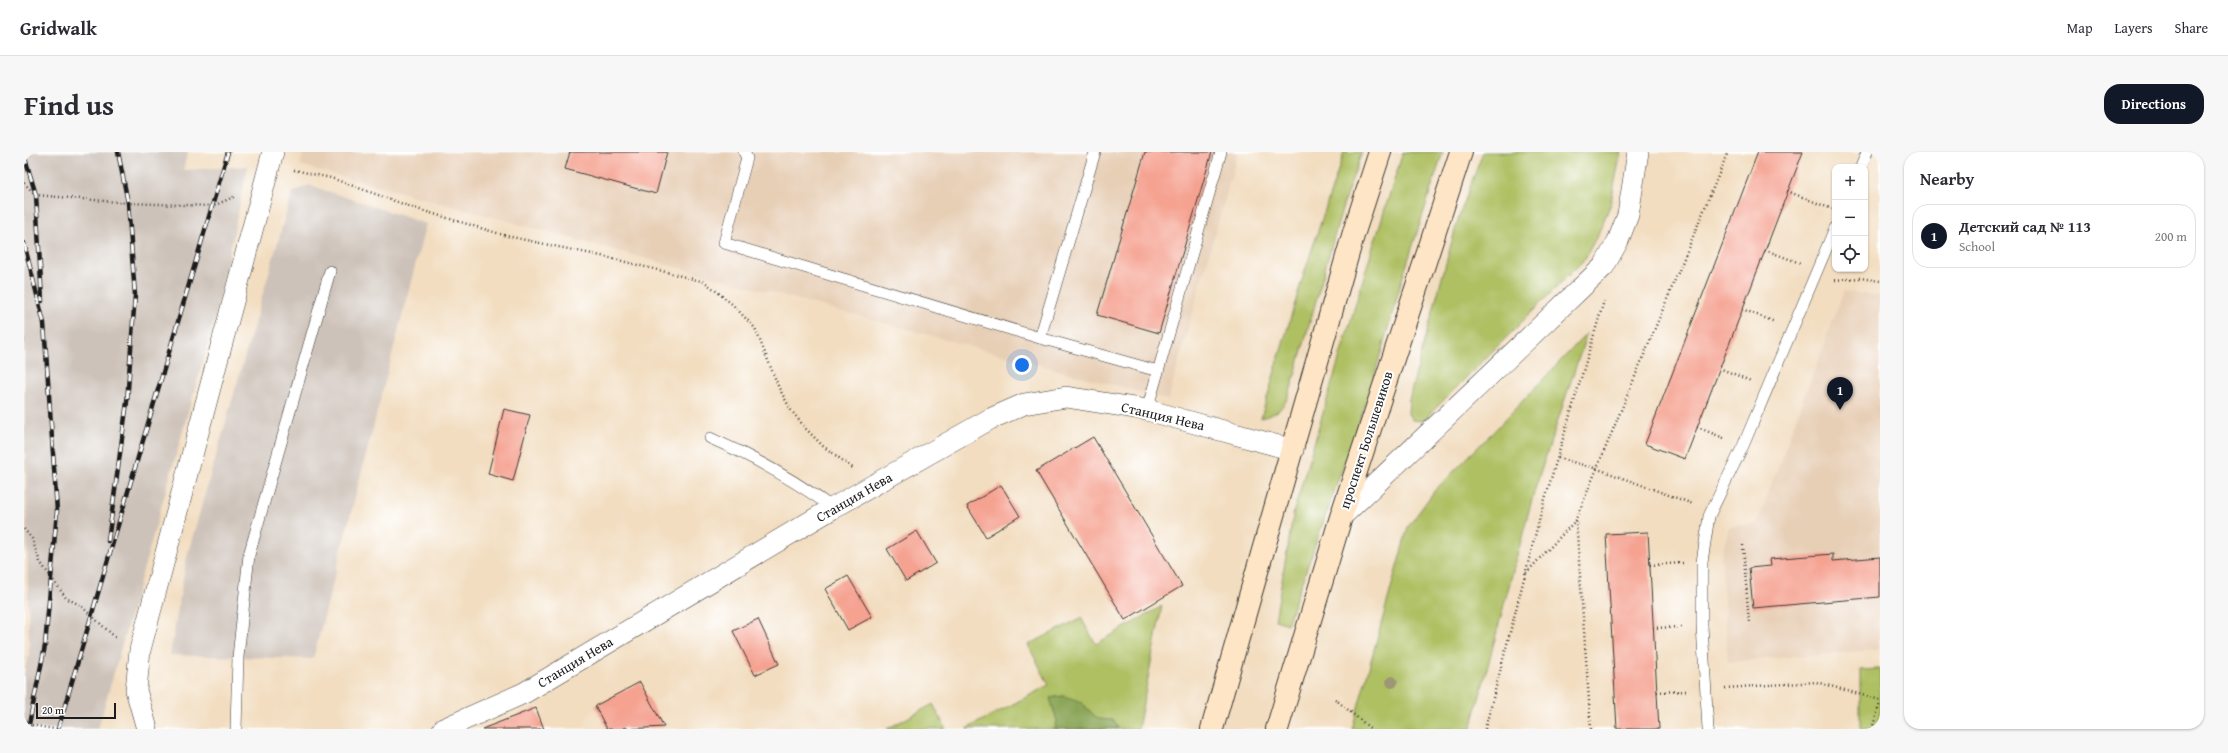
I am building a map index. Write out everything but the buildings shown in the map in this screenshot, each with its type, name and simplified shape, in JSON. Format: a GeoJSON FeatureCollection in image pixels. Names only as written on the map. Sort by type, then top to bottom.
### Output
{"type":"FeatureCollection","features":[{"type":"Feature","properties":{"kind":"main road"},"geometry":{"type":"LineString","coordinates":[[1212,729],[1293,450],[1354,232],[1380,152]]}},
{"type":"Feature","properties":{"kind":"main road","name":"проспект Большевиков"},"geometry":{"type":"LineString","coordinates":[[1277,729],[1341,517],[1461,152]]}},
{"type":"Feature","properties":{"kind":"street"},"geometry":{"type":"LineString","coordinates":[[147,729],[136,690],[140,650],[273,152]]}},
{"type":"Feature","properties":{"kind":"street"},"geometry":{"type":"LineString","coordinates":[[1341,517],[1604,266],[1618,241],[1628,215],[1638,152]]}},
{"type":"Feature","properties":{"kind":"street","name":"Станция Нева"},"geometry":{"type":"LineString","coordinates":[[444,729],[524,693],[833,508],[990,419],[1024,404],[1066,396],[1147,410],[1293,450]]}},
{"type":"Feature","properties":{"kind":"lane"},"geometry":{"type":"LineString","coordinates":[[744,152],[747,158],[724,243],[1040,338],[1158,371]]}},
{"type":"Feature","properties":{"kind":"lane"},"geometry":{"type":"LineString","coordinates":[[1040,338],[1095,152]]}},
{"type":"Feature","properties":{"kind":"lane"},"geometry":{"type":"LineString","coordinates":[[1147,410],[1221,152]]}},
{"type":"Feature","properties":{"kind":"lane"},"geometry":{"type":"LineString","coordinates":[[1862,164],[1867,152]]}},
{"type":"Feature","properties":{"kind":"lane"},"geometry":{"type":"LineString","coordinates":[[1708,729],[1702,625],[1702,562],[1709,516],[1743,446],[1832,235]]}},
{"type":"Feature","properties":{"kind":"lane"},"geometry":{"type":"LineString","coordinates":[[236,729],[238,657],[250,555],[330,271]]}},
{"type":"Feature","properties":{"kind":"lane"},"geometry":{"type":"LineString","coordinates":[[710,438],[761,462],[792,479],[833,508]]}},
{"type":"Feature","properties":{"kind":"path"},"geometry":{"type":"LineString","coordinates":[[1526,574],[1576,519],[1728,152]]}},
{"type":"Feature","properties":{"kind":"path"},"geometry":{"type":"LineString","coordinates":[[24,183],[36,195],[128,203],[213,206],[266,177],[292,169],[331,178],[414,208],[507,236],[606,257],[705,282],[732,304],[755,328],[779,388],[791,410],[806,429],[838,457],[876,484]]}},
{"type":"Feature","properties":{"kind":"path"},"geometry":{"type":"LineString","coordinates":[[1788,191],[1832,209]]}},
{"type":"Feature","properties":{"kind":"path"},"geometry":{"type":"LineString","coordinates":[[1765,250],[1818,269]]}},
{"type":"Feature","properties":{"kind":"path"},"geometry":{"type":"LineString","coordinates":[[1813,281],[1860,278],[1880,281]]}},
{"type":"Feature","properties":{"kind":"path"},"geometry":{"type":"LineString","coordinates":[[1485,729],[1558,458],[1605,299]]}},
{"type":"Feature","properties":{"kind":"path"},"geometry":{"type":"LineString","coordinates":[[1742,309],[1793,328]]}},
{"type":"Feature","properties":{"kind":"path"},"geometry":{"type":"LineString","coordinates":[[1719,368],[1768,387]]}},
{"type":"Feature","properties":{"kind":"path"},"geometry":{"type":"LineString","coordinates":[[1697,427],[1743,446]]}},
{"type":"Feature","properties":{"kind":"path"},"geometry":{"type":"LineString","coordinates":[[1558,458],[1598,469],[1712,511]]}},
{"type":"Feature","properties":{"kind":"path"},"geometry":{"type":"LineString","coordinates":[[1576,519],[1591,729]]}},
{"type":"Feature","properties":{"kind":"path"},"geometry":{"type":"LineString","coordinates":[[24,529],[32,539],[40,562],[66,598],[80,605],[91,614],[139,660]]}},
{"type":"Feature","properties":{"kind":"path"},"geometry":{"type":"LineString","coordinates":[[1743,545],[1749,623]]}},
{"type":"Feature","properties":{"kind":"path"},"geometry":{"type":"LineString","coordinates":[[1650,565],[1702,562]]}},
{"type":"Feature","properties":{"kind":"path"},"geometry":{"type":"LineString","coordinates":[[1653,628],[1702,625]]}},
{"type":"Feature","properties":{"kind":"path"},"geometry":{"type":"LineString","coordinates":[[1657,692],[1816,682],[1880,700]]}},
{"type":"Feature","properties":{"kind":"path"},"geometry":{"type":"LineString","coordinates":[[1335,699],[1371,729]]}},
{"type":"Feature","properties":{"kind":"path"},"geometry":{"type":"LineString","coordinates":[[1872,729],[1880,703]]}},
{"type":"Feature","properties":{"kind":"path"},"geometry":{"type":"LineString","coordinates":[[24,724],[54,729]]}},
{"type":"Feature","properties":{"kind":"shaded area"},"geometry":{"type":"Polygon","coordinates":[[[24,152],[188,152],[183,170],[248,166],[217,311],[98,729],[24,729],[24,674],[29,655],[24,357],[24,152]]]}},
{"type":"Feature","properties":{"kind":"shaded area"},"geometry":{"type":"Polygon","coordinates":[[[304,152],[1238,152],[1168,400],[300,165],[304,152]]]}},
{"type":"Feature","properties":{"kind":"shaded area"},"geometry":{"type":"Polygon","coordinates":[[[309,185],[426,224],[313,659],[170,655],[187,556],[292,193],[309,185]]]}},
{"type":"Feature","properties":{"kind":"shaded area"},"geometry":{"type":"Polygon","coordinates":[[[1844,291],[1880,296],[1880,650],[1728,662],[1721,557],[1729,527],[1757,523],[1844,291]]]}},
{"type":"Feature","properties":{"kind":"green space"},"geometry":{"type":"Polygon","coordinates":[[[1344,152],[1362,152],[1345,199],[1290,392],[1283,406],[1277,412],[1261,418],[1300,286],[1344,152]]]}},
{"type":"Feature","properties":{"kind":"green space"},"geometry":{"type":"Polygon","coordinates":[[[1403,152],[1443,152],[1404,273],[1369,394],[1287,624],[1275,620],[1294,510],[1370,256],[1403,152]]]}},
{"type":"Feature","properties":{"kind":"green space"},"geometry":{"type":"Polygon","coordinates":[[[1483,152],[1621,152],[1610,206],[1598,234],[1584,260],[1423,421],[1412,420],[1408,414],[1409,399],[1458,219],[1483,152]]]}},
{"type":"Feature","properties":{"kind":"green space"},"geometry":{"type":"Polygon","coordinates":[[[1587,333],[1534,492],[1471,729],[1352,729],[1408,527],[1435,490],[1495,430],[1587,333]]]}},
{"type":"Feature","properties":{"kind":"green space"},"geometry":{"type":"Polygon","coordinates":[[[1162,606],[1138,729],[966,729],[1049,685],[1028,645],[1081,618],[1096,644],[1162,606]]]}},
{"type":"Feature","properties":{"kind":"green space"},"geometry":{"type":"Polygon","coordinates":[[[1880,669],[1880,729],[1860,729],[1860,670],[1880,669]]]}},
{"type":"Feature","properties":{"kind":"green space"},"geometry":{"type":"Polygon","coordinates":[[[1063,696],[1080,701],[1098,719],[1114,720],[1118,729],[1055,729],[1057,721],[1050,698],[1063,696]]]}},
{"type":"Feature","properties":{"kind":"green space"},"geometry":{"type":"Polygon","coordinates":[[[933,704],[946,729],[887,729],[933,704]]]}},
{"type":"Feature","properties":{"kind":"railway"},"geometry":{"type":"LineString","coordinates":[[108,541],[127,402],[135,295],[128,203],[118,152]]}},
{"type":"Feature","properties":{"kind":"railway"},"geometry":{"type":"LineString","coordinates":[[58,729],[228,152]]}},
{"type":"Feature","properties":{"kind":"railway"},"geometry":{"type":"LineString","coordinates":[[24,155],[36,195],[42,301]]}},
{"type":"Feature","properties":{"kind":"railway"},"geometry":{"type":"LineString","coordinates":[[24,243],[44,323],[57,511],[45,646],[28,729]]}},
{"type":"Feature","properties":{"kind":"place","name":"Детский сад № 113"},"geometry":{"type":"Point","coordinates":[1840,410]}}]}
